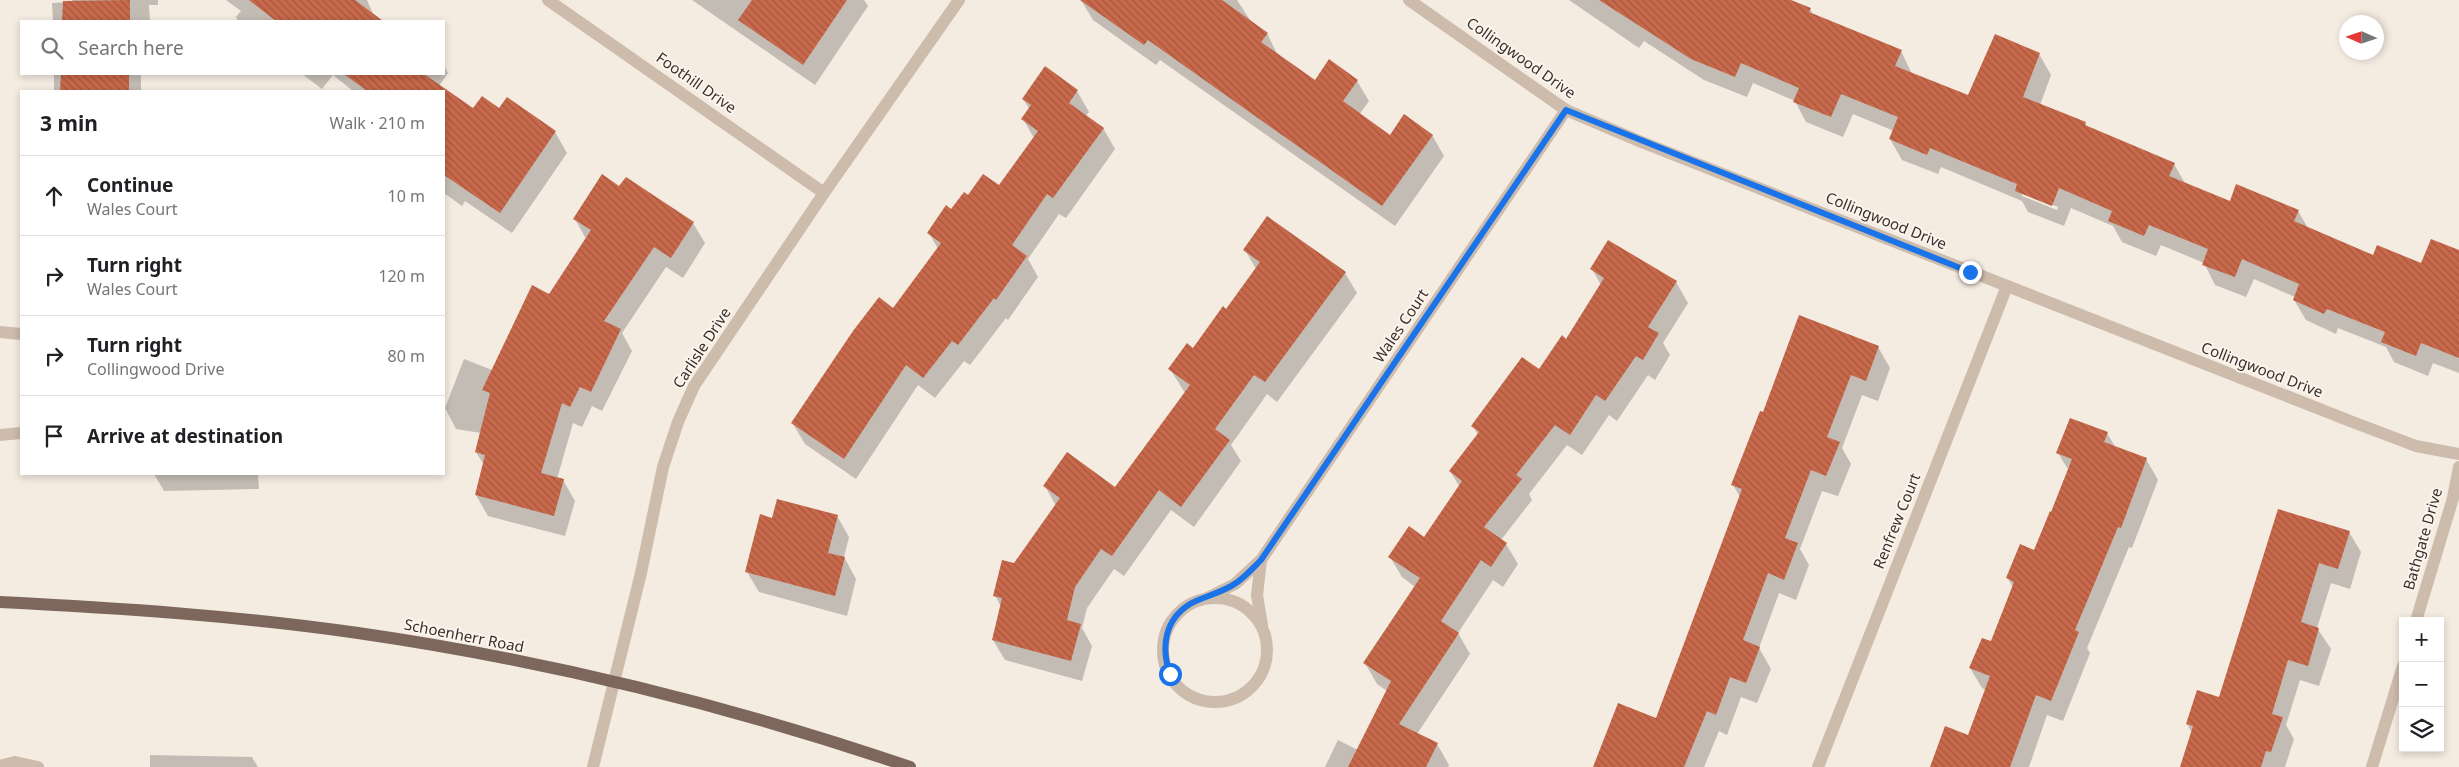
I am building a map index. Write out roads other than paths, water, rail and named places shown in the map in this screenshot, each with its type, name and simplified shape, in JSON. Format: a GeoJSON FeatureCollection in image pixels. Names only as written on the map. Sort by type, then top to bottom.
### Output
{"type":"FeatureCollection","features":[{"type":"Feature","properties":{"kind":"main road","name":"Schoenherr Road"},"geometry":{"type":"LineString","coordinates":[[0,602],[120,608],[209,616],[357,633],[453,648],[716,707],[845,745],[910,767]]}},
{"type":"Feature","properties":{"kind":"street","name":"Foothill Drive"},"geometry":{"type":"LineString","coordinates":[[548,0],[824,193]]}},
{"type":"Feature","properties":{"kind":"street","name":"Carlisle Drive"},"geometry":{"type":"LineString","coordinates":[[593,767],[641,573],[663,467],[678,422],[694,386],[824,193],[959,0]]}},
{"type":"Feature","properties":{"kind":"street","name":"Collingwood Drive"},"geometry":{"type":"LineString","coordinates":[[1410,0],[1566,110],[2007,286],[2416,446],[2459,454]]}},
{"type":"Feature","properties":{"kind":"street","name":"Wales Court"},"geometry":{"type":"LineString","coordinates":[[1261,560],[1257,595],[1267,644],[1266,662],[1259,678],[1247,691],[1231,700],[1214,702],[1196,698],[1181,688],[1170,674],[1164,659],[1164,642],[1169,627],[1178,613],[1192,603],[1235,584],[1261,560],[1566,110]]}},
{"type":"Feature","properties":{"kind":"street","name":"Renfrew Court"},"geometry":{"type":"LineString","coordinates":[[1818,767],[2007,286]]}},
{"type":"Feature","properties":{"kind":"street"},"geometry":{"type":"LineString","coordinates":[[0,322],[20,333]]}},
{"type":"Feature","properties":{"kind":"street"},"geometry":{"type":"LineString","coordinates":[[0,332],[20,333]]}},
{"type":"Feature","properties":{"kind":"street"},"geometry":{"type":"LineString","coordinates":[[0,435],[20,433]]}},
{"type":"Feature","properties":{"kind":"street","name":"Bathgate Drive"},"geometry":{"type":"LineString","coordinates":[[2417,617],[2453,498],[2459,467]]}},
{"type":"Feature","properties":{"kind":"street"},"geometry":{"type":"LineString","coordinates":[[1207,598],[1224,598],[1240,604],[1252,613],[1262,627]]}},
{"type":"Feature","properties":{"kind":"street"},"geometry":{"type":"LineString","coordinates":[[2372,767],[2399,679]]}},
{"type":"Feature","properties":{"kind":"street"},"geometry":{"type":"LineString","coordinates":[[0,766],[15,762],[38,767]]}}]}
